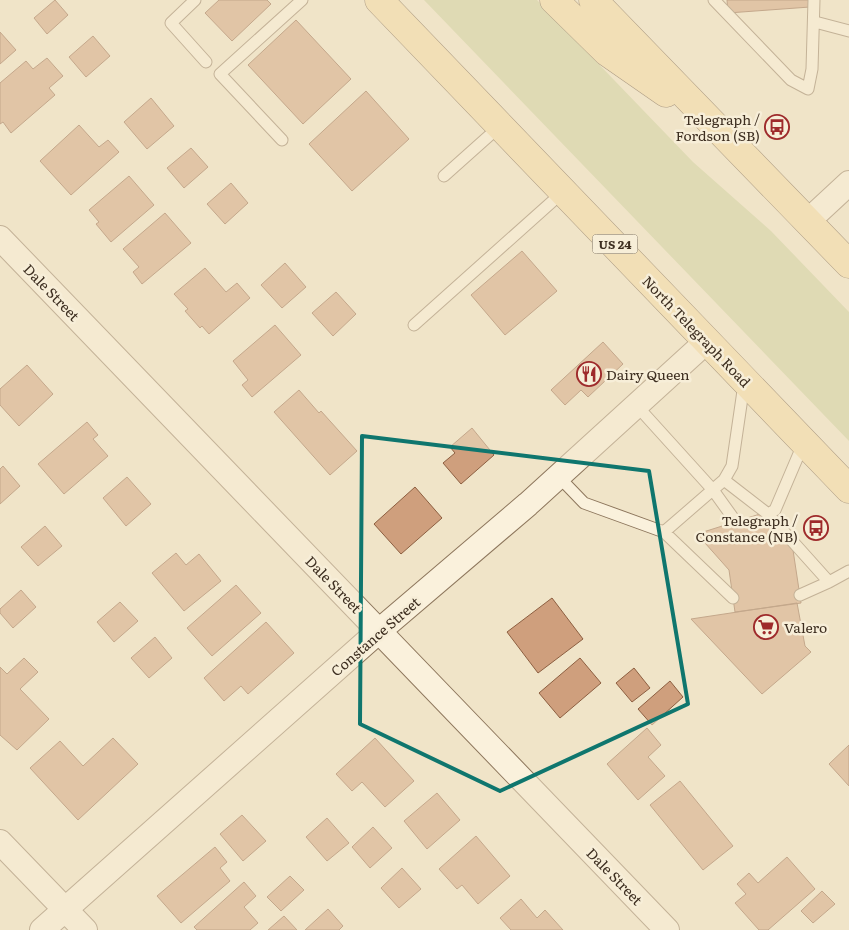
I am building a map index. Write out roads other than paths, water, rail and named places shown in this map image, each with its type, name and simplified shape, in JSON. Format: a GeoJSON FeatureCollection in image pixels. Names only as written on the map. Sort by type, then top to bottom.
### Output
{"type":"FeatureCollection","features":[{"type":"Feature","properties":{"kind":"main road","name":"North Telegraph Road"},"geometry":{"type":"LineString","coordinates":[[379,0],[849,489]]}},
{"type":"Feature","properties":{"kind":"main road"},"geometry":{"type":"LineString","coordinates":[[554,0],[607,52],[715,127]]}},
{"type":"Feature","properties":{"kind":"main road"},"geometry":{"type":"LineString","coordinates":[[592,0],[849,264]]}},
{"type":"Feature","properties":{"kind":"street"},"geometry":{"type":"LineString","coordinates":[[808,221],[849,183]]}},
{"type":"Feature","properties":{"kind":"street","name":"Dale Street"},"geometry":{"type":"LineString","coordinates":[[0,238],[667,930]]}},
{"type":"Feature","properties":{"kind":"street","name":"Constance Street"},"geometry":{"type":"LineString","coordinates":[[42,930],[379,631],[558,476],[707,341]]}},
{"type":"Feature","properties":{"kind":"street"},"geometry":{"type":"LineString","coordinates":[[0,842],[85,930]]}},
{"type":"Feature","properties":{"kind":"lane"},"geometry":{"type":"LineString","coordinates":[[196,0],[171,23],[206,62]]}},
{"type":"Feature","properties":{"kind":"lane"},"geometry":{"type":"LineString","coordinates":[[282,140],[220,74],[302,0]]}},
{"type":"Feature","properties":{"kind":"lane"},"geometry":{"type":"LineString","coordinates":[[714,0],[791,80],[808,89],[812,69],[815,22],[814,0]]}},
{"type":"Feature","properties":{"kind":"lane"},"geometry":{"type":"LineString","coordinates":[[815,22],[849,31]]}},
{"type":"Feature","properties":{"kind":"lane"},"geometry":{"type":"LineString","coordinates":[[444,176],[500,126]]}},
{"type":"Feature","properties":{"kind":"lane"},"geometry":{"type":"LineString","coordinates":[[414,325],[564,191]]}},
{"type":"Feature","properties":{"kind":"lane"},"geometry":{"type":"LineString","coordinates":[[664,532],[724,480],[732,466],[744,380]]}},
{"type":"Feature","properties":{"kind":"lane"},"geometry":{"type":"LineString","coordinates":[[637,406],[713,490],[736,522]]}},
{"type":"Feature","properties":{"kind":"lane"},"geometry":{"type":"LineString","coordinates":[[768,514],[775,510],[804,442]]}},
{"type":"Feature","properties":{"kind":"lane"},"geometry":{"type":"LineString","coordinates":[[558,476],[584,503],[664,532],[733,598]]}},
{"type":"Feature","properties":{"kind":"lane"},"geometry":{"type":"LineString","coordinates":[[724,480],[768,514],[829,582]]}},
{"type":"Feature","properties":{"kind":"lane"},"geometry":{"type":"LineString","coordinates":[[800,595],[849,571]]}},
{"type":"Feature","properties":{"kind":"place","name":"Telegraph / Fordson (SB)"},"geometry":{"type":"Point","coordinates":[777,127]}},
{"type":"Feature","properties":{"kind":"place","name":"Dairy Queen"},"geometry":{"type":"Point","coordinates":[589,374]}},
{"type":"Feature","properties":{"kind":"place","name":"Telegraph / Constance (NB)"},"geometry":{"type":"Point","coordinates":[816,528]}},
{"type":"Feature","properties":{"kind":"place","name":"Valero"},"geometry":{"type":"Point","coordinates":[766,627]}}]}
